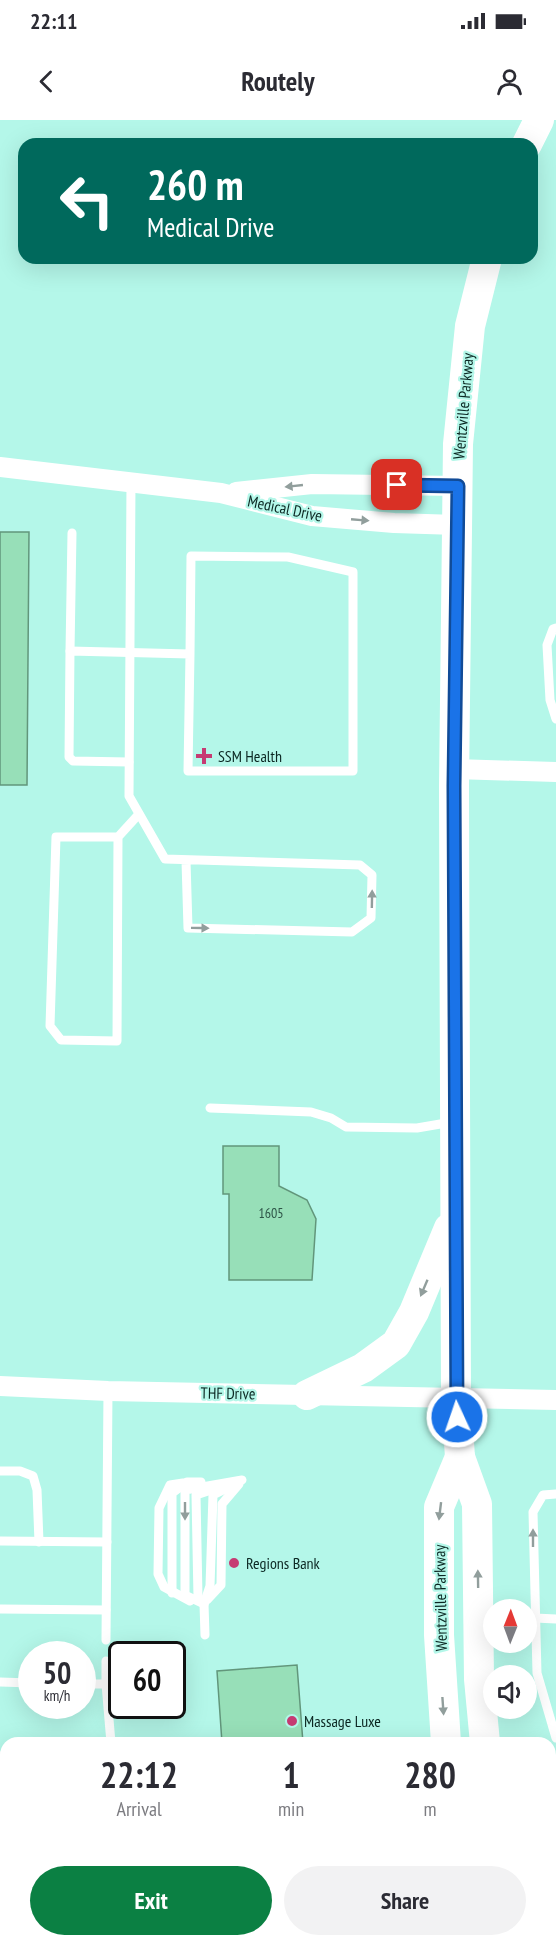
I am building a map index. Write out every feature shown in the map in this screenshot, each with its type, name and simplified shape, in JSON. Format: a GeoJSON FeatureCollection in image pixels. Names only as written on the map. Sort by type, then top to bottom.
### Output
{"type":"FeatureCollection","features":[{"type":"Feature","properties":{"kind":"main road"},"geometry":{"type":"LineString","coordinates":[[530,138],[539,120]]}},
{"type":"Feature","properties":{"kind":"main road","name":"Wentzville Parkway"},"geometry":{"type":"LineString","coordinates":[[484,1737],[479,1679],[477,1504],[460,1456],[456,1398],[454,769],[458,444],[470,326],[486,264]]}},
{"type":"Feature","properties":{"kind":"main road"},"geometry":{"type":"LineString","coordinates":[[307,1395],[363,1368],[396,1344],[414,1312],[455,1214]]}},
{"type":"Feature","properties":{"kind":"main road","name":"Wentzville Parkway"},"geometry":{"type":"LineString","coordinates":[[446,1737],[439,1635],[439,1507],[460,1456]]}},
{"type":"Feature","properties":{"kind":"street","name":"Medical Drive"},"geometry":{"type":"LineString","coordinates":[[0,467],[221,493],[312,516],[394,523],[457,525]]}},
{"type":"Feature","properties":{"kind":"street","name":"Medical Drive"},"geometry":{"type":"LineString","coordinates":[[221,493],[312,484],[458,486]]}},
{"type":"Feature","properties":{"kind":"street"},"geometry":{"type":"LineString","coordinates":[[454,769],[556,772]]}},
{"type":"Feature","properties":{"kind":"street","name":"THF Drive"},"geometry":{"type":"LineString","coordinates":[[0,1386],[108,1391],[556,1400]]}},
{"type":"Feature","properties":{"kind":"lane"},"geometry":{"type":"LineString","coordinates":[[131,483],[129,796],[165,859],[360,865],[372,875],[372,918],[352,932],[188,928],[186,861]]}},
{"type":"Feature","properties":{"kind":"lane"},"geometry":{"type":"LineString","coordinates":[[72,533],[69,757],[73,761],[129,762]]}},
{"type":"Feature","properties":{"kind":"lane"},"geometry":{"type":"LineString","coordinates":[[191,556],[288,557],[353,572],[353,771],[188,771],[190,654],[191,556]]}},
{"type":"Feature","properties":{"kind":"lane"},"geometry":{"type":"LineString","coordinates":[[556,628],[553,629],[547,645],[550,700],[556,719]]}},
{"type":"Feature","properties":{"kind":"lane"},"geometry":{"type":"LineString","coordinates":[[70,651],[190,654]]}},
{"type":"Feature","properties":{"kind":"lane"},"geometry":{"type":"LineString","coordinates":[[118,837],[56,837],[50,1026],[61,1040],[117,1041],[118,837],[139,813]]}},
{"type":"Feature","properties":{"kind":"lane"},"geometry":{"type":"LineString","coordinates":[[210,1108],[311,1112],[331,1118],[346,1127],[417,1128],[455,1122]]}},
{"type":"Feature","properties":{"kind":"lane"},"geometry":{"type":"LineString","coordinates":[[106,1641],[108,1391]]}},
{"type":"Feature","properties":{"kind":"lane"},"geometry":{"type":"LineString","coordinates":[[0,1471],[20,1471],[33,1476],[37,1490],[39,1542]]}},
{"type":"Feature","properties":{"kind":"lane"},"geometry":{"type":"LineString","coordinates":[[204,1604],[189,1601],[164,1587],[158,1574],[159,1508],[170,1485],[187,1482],[242,1480]]}},
{"type":"Feature","properties":{"kind":"lane"},"geometry":{"type":"LineString","coordinates":[[204,1604],[221,1586],[222,1504],[242,1480]]}},
{"type":"Feature","properties":{"kind":"lane"},"geometry":{"type":"LineString","coordinates":[[205,1635],[204,1604],[198,1598],[196,1495],[242,1480]]}},
{"type":"Feature","properties":{"kind":"lane"},"geometry":{"type":"LineString","coordinates":[[172,1593],[172,1493],[187,1482]]}},
{"type":"Feature","properties":{"kind":"lane"},"geometry":{"type":"LineString","coordinates":[[535,1599],[533,1512],[543,1495],[556,1494]]}},
{"type":"Feature","properties":{"kind":"lane"},"geometry":{"type":"LineString","coordinates":[[0,1541],[107,1542]]}},
{"type":"Feature","properties":{"kind":"lane"},"geometry":{"type":"LineString","coordinates":[[0,1608],[106,1610]]}},
{"type":"Feature","properties":{"kind":"lane"},"geometry":{"type":"LineString","coordinates":[[537,1618],[556,1618]]}},
{"type":"Feature","properties":{"kind":"lane"},"geometry":{"type":"LineString","coordinates":[[536,1653],[537,1673],[556,1737]]}},
{"type":"Feature","properties":{"kind":"lane"},"geometry":{"type":"LineString","coordinates":[[106,1661],[110,1737]]}},
{"type":"Feature","properties":{"kind":"lane"},"geometry":{"type":"LineString","coordinates":[[0,1682],[18,1683]]}},
{"type":"Feature","properties":{"kind":"lane"},"geometry":{"type":"LineString","coordinates":[[96,1684],[106,1684]]}},
{"type":"Feature","properties":{"kind":"building"},"geometry":{"type":"Polygon","coordinates":[[[0,532],[29,532],[27,785],[0,785],[0,532]]]}},
{"type":"Feature","properties":{"kind":"building"},"geometry":{"type":"Polygon","coordinates":[[[223,1146],[279,1146],[279,1186],[307,1200],[316,1219],[312,1280],[229,1280],[229,1194],[223,1194],[223,1146]]]}},
{"type":"Feature","properties":{"kind":"building"},"geometry":{"type":"Polygon","coordinates":[[[297,1665],[303,1737],[222,1737],[217,1671],[297,1665]]]}},
{"type":"Feature","properties":{"kind":"place","name":"SSM Health"},"geometry":{"type":"Point","coordinates":[204,756]}},
{"type":"Feature","properties":{"kind":"place","name":"Regions Bank"},"geometry":{"type":"Point","coordinates":[234,1563]}},
{"type":"Feature","properties":{"kind":"place","name":"Massage Luxe"},"geometry":{"type":"Point","coordinates":[292,1721]}},
{"type":"Feature","properties":{"kind":"route"},"geometry":{"type":"LineString","coordinates":[[397,485],[458,486],[454,786],[457,1417]]}}]}
